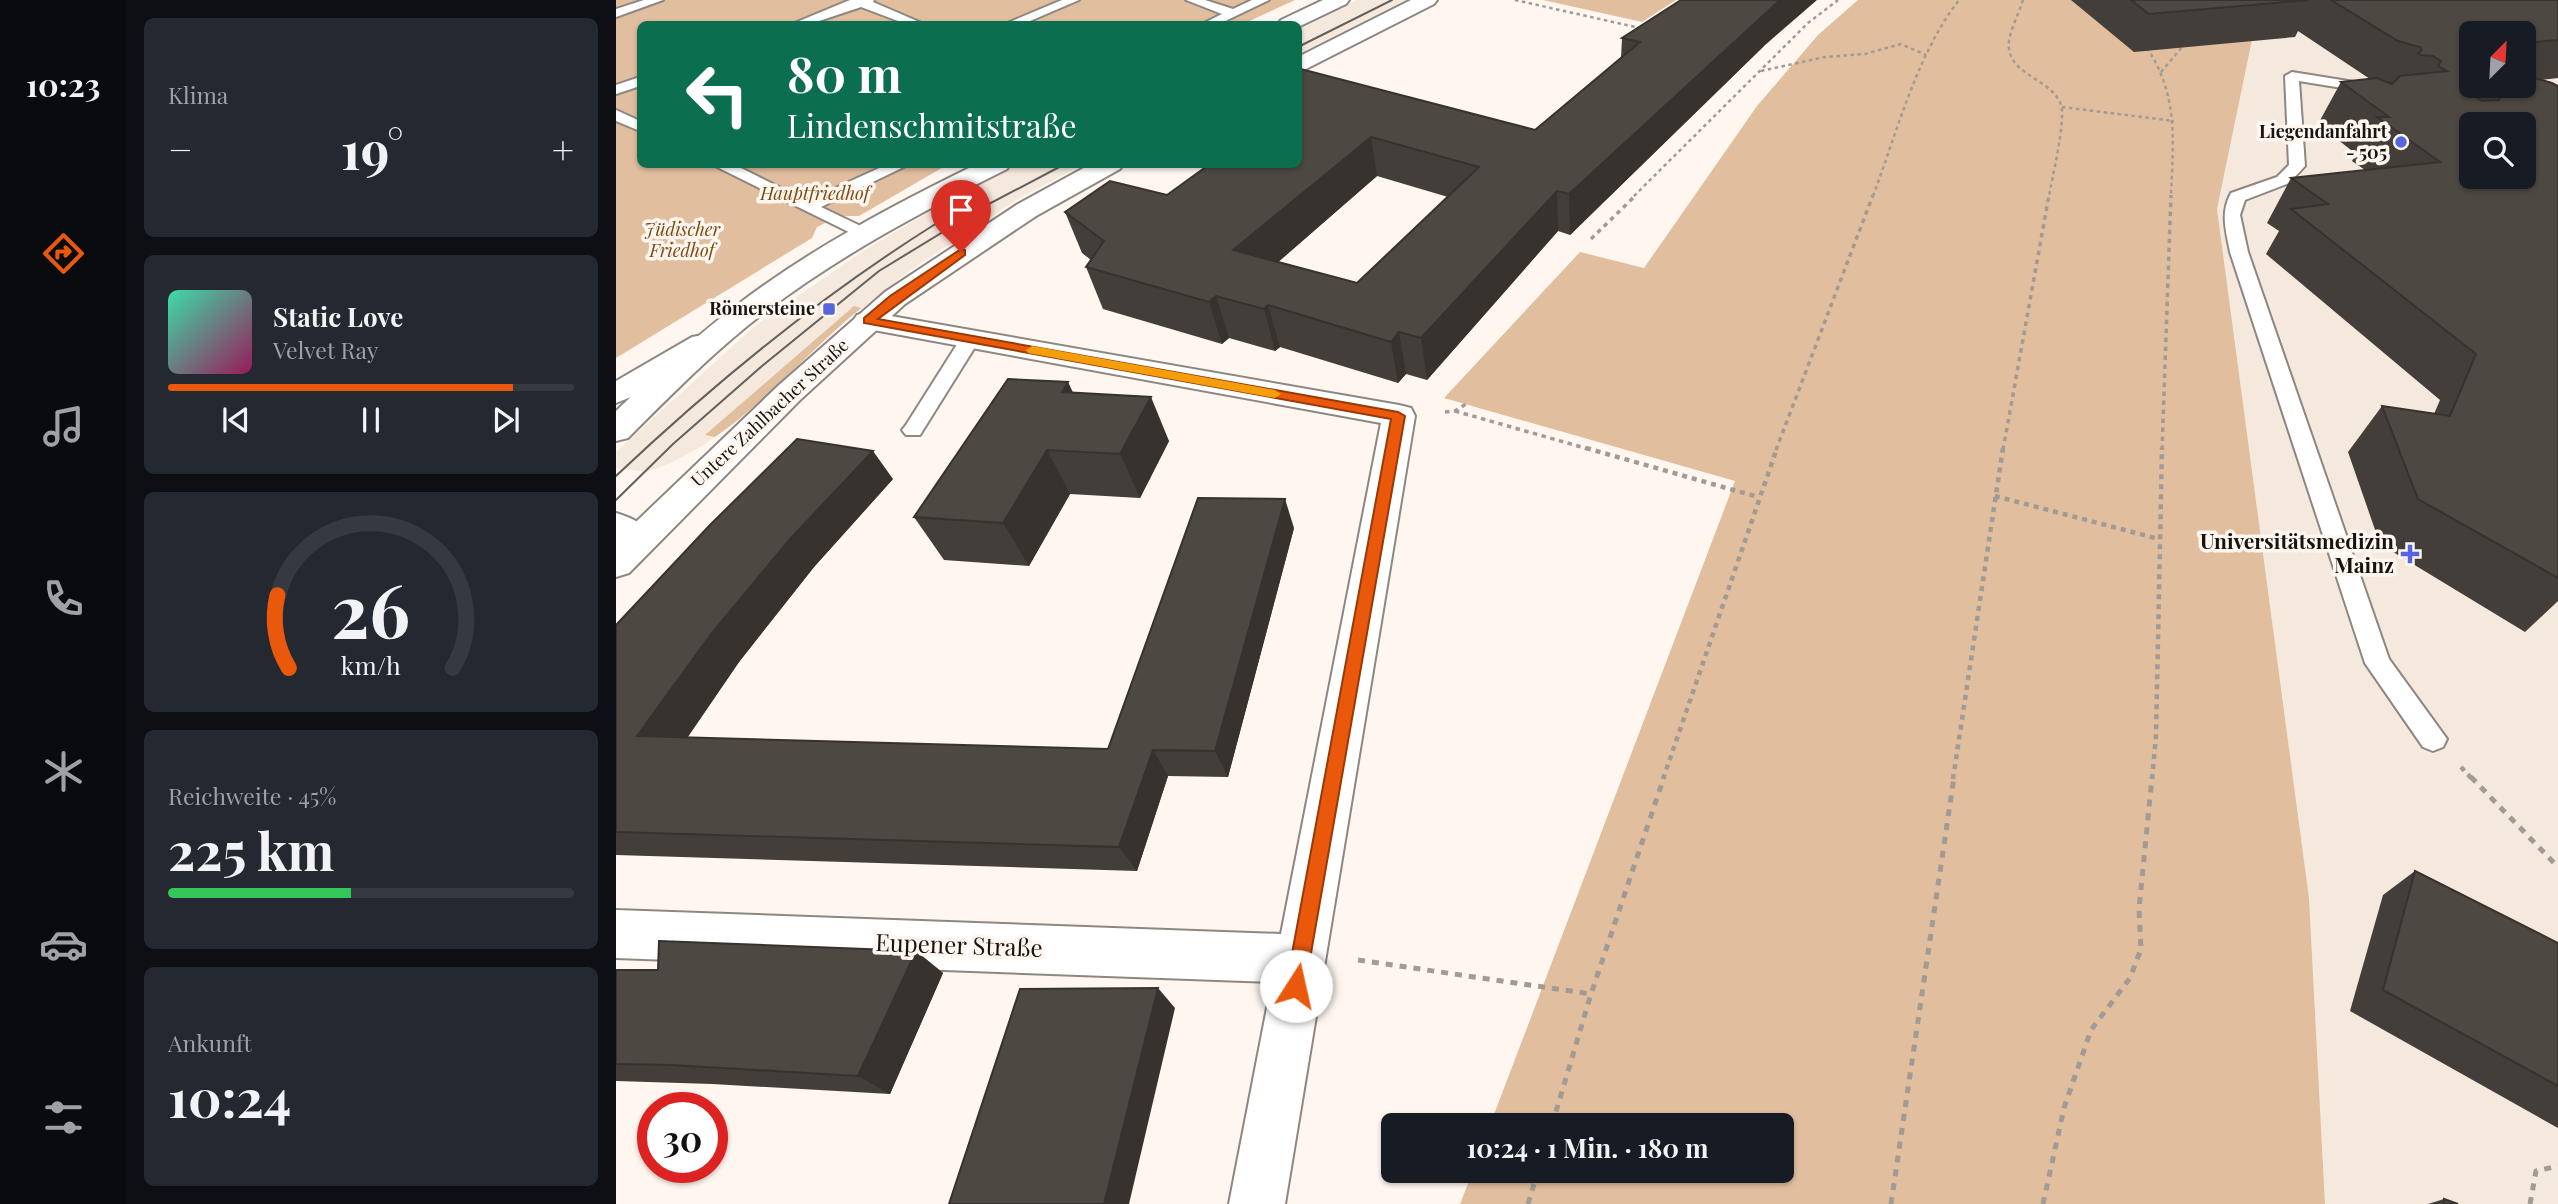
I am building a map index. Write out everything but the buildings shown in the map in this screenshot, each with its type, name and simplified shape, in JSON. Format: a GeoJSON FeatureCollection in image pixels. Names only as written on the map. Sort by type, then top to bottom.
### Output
{"type":"FeatureCollection","features":[{"type":"Feature","properties":{"kind":"street"},"geometry":{"type":"LineString","coordinates":[[1294,21],[1339,0]]}},
{"type":"Feature","properties":{"kind":"street"},"geometry":{"type":"LineString","coordinates":[[1302,64],[1427,0]]}},
{"type":"Feature","properties":{"kind":"street"},"geometry":{"type":"LineString","coordinates":[[616,393],[675,362],[780,287],[863,234],[990,168]]}},
{"type":"Feature","properties":{"kind":"street","name":"Untere Zahlbacher Straße"},"geometry":{"type":"LineString","coordinates":[[622,543],[895,298],[974,243],[1104,168]]}},
{"type":"Feature","properties":{"kind":"street"},"geometry":{"type":"LineString","coordinates":[[869,321],[1398,416],[1324,959],[1257,1204]]}},
{"type":"Feature","properties":{"kind":"street"},"geometry":{"type":"LineString","coordinates":[[616,429],[719,333]]}},
{"type":"Feature","properties":{"kind":"street","name":"Eupener Straße"},"geometry":{"type":"LineString","coordinates":[[616,934],[1324,959]]}},
{"type":"Feature","properties":{"kind":"lane"},"geometry":{"type":"LineString","coordinates":[[616,13],[657,0]]}},
{"type":"Feature","properties":{"kind":"lane"},"geometry":{"type":"LineString","coordinates":[[1020,21],[1073,0]]}},
{"type":"Feature","properties":{"kind":"lane"},"geometry":{"type":"LineString","coordinates":[[1192,0],[1233,13]]}},
{"type":"Feature","properties":{"kind":"lane"},"geometry":{"type":"LineString","coordinates":[[1216,21],[1263,0]]}},
{"type":"Feature","properties":{"kind":"lane"},"geometry":{"type":"LineString","coordinates":[[807,21],[862,1],[910,21]]}},
{"type":"Feature","properties":{"kind":"lane"},"geometry":{"type":"LineString","coordinates":[[2361,103],[2385,97],[2292,76],[2297,166],[2283,180],[2237,197],[2232,215],[2239,252],[2378,663],[2433,739]]}},
{"type":"Feature","properties":{"kind":"lane"},"geometry":{"type":"LineString","coordinates":[[616,90],[637,82]]}},
{"type":"Feature","properties":{"kind":"lane"},"geometry":{"type":"LineString","coordinates":[[616,115],[637,126]]}},
{"type":"Feature","properties":{"kind":"lane"},"geometry":{"type":"LineString","coordinates":[[727,168],[863,234]]}},
{"type":"Feature","properties":{"kind":"lane"},"geometry":{"type":"LineString","coordinates":[[807,207],[893,168]]}},
{"type":"Feature","properties":{"kind":"lane"},"geometry":{"type":"LineString","coordinates":[[914,430],[970,339]]}},
{"type":"Feature","properties":{"kind":"path"},"geometry":{"type":"LineString","coordinates":[[1515,0],[1645,29]]}},
{"type":"Feature","properties":{"kind":"path"},"geometry":{"type":"LineString","coordinates":[[1591,239],[1808,23],[1838,0]]}},
{"type":"Feature","properties":{"kind":"path"},"geometry":{"type":"LineString","coordinates":[[1556,1113],[1591,994],[1758,496],[1927,55],[1945,18],[1959,0]]}},
{"type":"Feature","properties":{"kind":"path"},"geometry":{"type":"LineString","coordinates":[[1891,1204],[1995,496],[2058,149],[2062,107],[2052,90],[2020,69],[2011,55],[2009,42],[2023,0]]}},
{"type":"Feature","properties":{"kind":"path"},"geometry":{"type":"LineString","coordinates":[[2161,72],[2187,41]]}},
{"type":"Feature","properties":{"kind":"path"},"geometry":{"type":"LineString","coordinates":[[2043,1204],[2063,1108],[2091,1030],[2130,978],[2141,949],[2139,909],[2156,736],[2159,539],[2174,121],[2161,72],[2143,42]]}},
{"type":"Feature","properties":{"kind":"path"},"geometry":{"type":"LineString","coordinates":[[1760,71],[1825,57],[1865,54],[1901,44],[1927,55]]}},
{"type":"Feature","properties":{"kind":"path"},"geometry":{"type":"LineString","coordinates":[[2062,107],[2174,121]]}},
{"type":"Feature","properties":{"kind":"path"},"geometry":{"type":"LineString","coordinates":[[1455,411],[1758,496]]}},
{"type":"Feature","properties":{"kind":"path"},"geometry":{"type":"LineString","coordinates":[[1995,496],[2159,539]]}},
{"type":"Feature","properties":{"kind":"path"},"geometry":{"type":"LineString","coordinates":[[2433,739],[2558,867]]}},
{"type":"Feature","properties":{"kind":"path"},"geometry":{"type":"LineString","coordinates":[[1324,959],[1591,994]]}},
{"type":"Feature","properties":{"kind":"path"},"geometry":{"type":"LineString","coordinates":[[2530,1204],[2536,1171],[2558,1166]]}},
{"type":"Feature","properties":{"kind":"path"},"geometry":{"type":"LineString","coordinates":[[1528,1204],[1534,1183]]}},
{"type":"Feature","properties":{"kind":"shaded area"},"geometry":{"type":"Polygon","coordinates":[[[1357,0],[1405,0],[1302,52],[1302,27],[1357,0]]]}},
{"type":"Feature","properties":{"kind":"shaded area","name":"Universitätsmedizin Mainz"},"geometry":{"type":"Polygon","coordinates":[[[2558,0],[2558,1204],[2325,1204],[2309,898],[2217,209],[2253,35],[2558,0]]]}},
{"type":"Feature","properties":{"kind":"shaded area"},"geometry":{"type":"Polygon","coordinates":[[[1012,168],[1076,168],[1016,200],[905,274],[826,337],[742,418],[700,447],[647,472],[616,468],[617,451],[756,325],[865,250],[953,198],[1012,168]]]}},
{"type":"Feature","properties":{"kind":"green space"},"geometry":{"type":"Polygon","coordinates":[[[616,0],[1295,0],[1250,21],[637,21],[637,168],[942,168],[859,216],[839,216],[817,227],[812,238],[616,358],[616,0]]]}},
{"type":"Feature","properties":{"kind":"green space"},"geometry":{"type":"Polygon","coordinates":[[[1543,0],[1676,0],[1642,22],[1543,0]]]}},
{"type":"Feature","properties":{"kind":"green space"},"geometry":{"type":"Polygon","coordinates":[[[1858,0],[2269,0],[2253,35],[2217,209],[2309,898],[2325,1204],[1460,1204],[1468,1183],[1794,1183],[1794,1113],[1495,1113],[1735,481],[1444,398],[1580,252],[1644,268],[1757,106],[1818,35],[1858,0]]]}},
{"type":"Feature","properties":{"kind":"green space"},"geometry":{"type":"Polygon","coordinates":[[[854,306],[861,308],[753,407],[715,437],[705,435],[854,306]]]}},
{"type":"Feature","properties":{"kind":"tram line"},"geometry":{"type":"LineString","coordinates":[[1302,45],[1392,0]]}},
{"type":"Feature","properties":{"kind":"tram line"},"geometry":{"type":"LineString","coordinates":[[616,500],[673,444],[762,366],[879,271],[987,205],[1057,168]]}},
{"type":"Feature","properties":{"kind":"tram line"},"geometry":{"type":"LineString","coordinates":[[616,476],[701,399],[790,326],[882,259],[980,197]]}},
{"type":"Feature","properties":{"kind":"slow traffic"},"geometry":{"type":"LineString","coordinates":[[1032,350],[1275,394]]}},
{"type":"Feature","properties":{"kind":"place","name":"Liegendanfahrt - 505"},"geometry":{"type":"Point","coordinates":[2401,142]}},
{"type":"Feature","properties":{"kind":"place","name":"Römersteine"},"geometry":{"type":"Point","coordinates":[829,309]}},
{"type":"Feature","properties":{"kind":"place","name":"Universitätsmedizin Mainz"},"geometry":{"type":"Point","coordinates":[2410,554]}},
{"type":"Feature","properties":{"kind":"route"},"geometry":{"type":"LineString","coordinates":[[961,252],[895,298],[869,321],[1398,416],[1296,986]]}},
{"type":"Feature","properties":{"kind":"park label","name":"Hauptfriedhof"},"geometry":{"type":"Point","coordinates":[815,194]}},
{"type":"Feature","properties":{"kind":"park label","name":"Jüdischer Friedhof"},"geometry":{"type":"Point","coordinates":[682,240]}}]}
